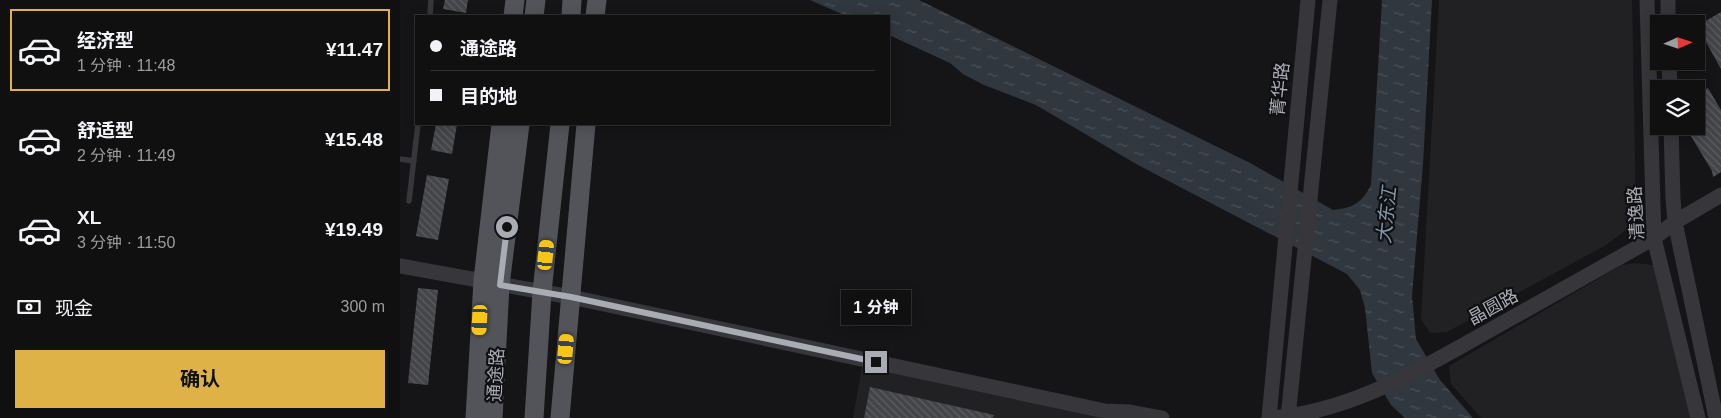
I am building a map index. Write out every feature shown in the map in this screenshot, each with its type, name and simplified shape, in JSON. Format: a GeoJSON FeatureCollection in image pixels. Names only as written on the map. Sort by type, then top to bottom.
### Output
{"type":"FeatureCollection","features":[{"type":"Feature","properties":{"kind":"main road"},"geometry":{"type":"LineString","coordinates":[[513,15],[515,0]]}},
{"type":"Feature","properties":{"kind":"main road"},"geometry":{"type":"LineString","coordinates":[[534,15],[536,0]]}},
{"type":"Feature","properties":{"kind":"main road"},"geometry":{"type":"LineString","coordinates":[[570,15],[572,0]]}},
{"type":"Feature","properties":{"kind":"main road"},"geometry":{"type":"LineString","coordinates":[[595,15],[597,0]]}},
{"type":"Feature","properties":{"kind":"main road"},"geometry":{"type":"LineString","coordinates":[[474,418],[491,282],[501,125]]}},
{"type":"Feature","properties":{"kind":"main road","name":"通途路"},"geometry":{"type":"LineString","coordinates":[[494,418],[491,282],[520,125]]}},
{"type":"Feature","properties":{"kind":"main road"},"geometry":{"type":"LineString","coordinates":[[534,418],[542,292],[560,125]]}},
{"type":"Feature","properties":{"kind":"main road"},"geometry":{"type":"LineString","coordinates":[[560,418],[586,125]]}},
{"type":"Feature","properties":{"kind":"street","name":"菁华路"},"geometry":{"type":"LineString","coordinates":[[1269,418],[1308,0]]}},
{"type":"Feature","properties":{"kind":"street"},"geometry":{"type":"LineString","coordinates":[[1288,417],[1330,0]]}},
{"type":"Feature","properties":{"kind":"street","name":"清逸路"},"geometry":{"type":"LineString","coordinates":[[1647,0],[1654,238],[1698,418]]}},
{"type":"Feature","properties":{"kind":"street"},"geometry":{"type":"LineString","coordinates":[[1668,0],[1668,15]]}},
{"type":"Feature","properties":{"kind":"street"},"geometry":{"type":"LineString","coordinates":[[1671,135],[1672,199],[1675,222],[1716,418]]}},
{"type":"Feature","properties":{"kind":"street","name":"晶圆路"},"geometry":{"type":"LineString","coordinates":[[1269,418],[1288,417],[1339,405],[1371,393],[1436,360],[1654,238],[1675,222],[1721,196]]}},
{"type":"Feature","properties":{"kind":"street"},"geometry":{"type":"LineString","coordinates":[[400,266],[571,297],[1104,414],[1130,412],[1162,418]]}},
{"type":"Feature","properties":{"kind":"lane"},"geometry":{"type":"LineString","coordinates":[[430,15],[431,0]]}},
{"type":"Feature","properties":{"kind":"lane"},"geometry":{"type":"LineString","coordinates":[[409,201],[418,125]]}},
{"type":"Feature","properties":{"kind":"lane"},"geometry":{"type":"LineString","coordinates":[[400,159],[414,161]]}},
{"type":"Feature","properties":{"kind":"shaded area"},"geometry":{"type":"Polygon","coordinates":[[[1439,0],[1632,0],[1636,215],[1626,230],[1606,245],[1447,332],[1430,333],[1421,319],[1439,0]]]}},
{"type":"Feature","properties":{"kind":"shaded area"},"geometry":{"type":"Polygon","coordinates":[[[1636,263],[1653,265],[1691,418],[1481,418],[1451,384],[1449,366],[1622,265],[1636,263]]]}},
{"type":"Feature","properties":{"kind":"shaded area"},"geometry":{"type":"Polygon","coordinates":[[[862,366],[1108,418],[853,418],[862,366]]]}},
{"type":"Feature","properties":{"kind":"water","name":"大东江"},"geometry":{"type":"Polygon","coordinates":[[[810,0],[919,0],[1250,163],[1333,210],[1356,204],[1371,185],[1382,0],[1432,0],[1423,164],[1412,296],[1416,339],[1440,380],[1473,418],[1405,418],[1391,405],[1372,373],[1365,308],[1360,290],[1347,274],[1138,165],[1036,105],[984,85],[963,74],[950,63],[890,35],[890,15],[844,15],[810,0]]]}},
{"type":"Feature","properties":{"kind":"building"},"geometry":{"type":"Polygon","coordinates":[[[445,0],[468,0],[466,13],[443,9],[445,0]]]}},
{"type":"Feature","properties":{"kind":"building"},"geometry":{"type":"Polygon","coordinates":[[[1721,12],[1721,69],[1705,40],[1705,21],[1721,12]]]}},
{"type":"Feature","properties":{"kind":"building"},"geometry":{"type":"Polygon","coordinates":[[[1708,88],[1721,110],[1721,172],[1713,177],[1712,171],[1690,135],[1705,135],[1705,90],[1708,88]]]}},
{"type":"Feature","properties":{"kind":"building"},"geometry":{"type":"Polygon","coordinates":[[[436,125],[457,125],[452,154],[431,150],[436,125]]]}},
{"type":"Feature","properties":{"kind":"building"},"geometry":{"type":"Polygon","coordinates":[[[427,175],[449,179],[438,240],[416,236],[427,175]]]}},
{"type":"Feature","properties":{"kind":"building"},"geometry":{"type":"Polygon","coordinates":[[[418,288],[438,290],[428,385],[408,383],[418,288]]]}},
{"type":"Feature","properties":{"kind":"building"},"geometry":{"type":"Polygon","coordinates":[[[870,387],[994,415],[993,418],[864,418],[870,387]]]}},
{"type":"Feature","properties":{"kind":"route"},"geometry":{"type":"LineString","coordinates":[[507,227],[500,285],[571,297],[876,362]]}}]}
